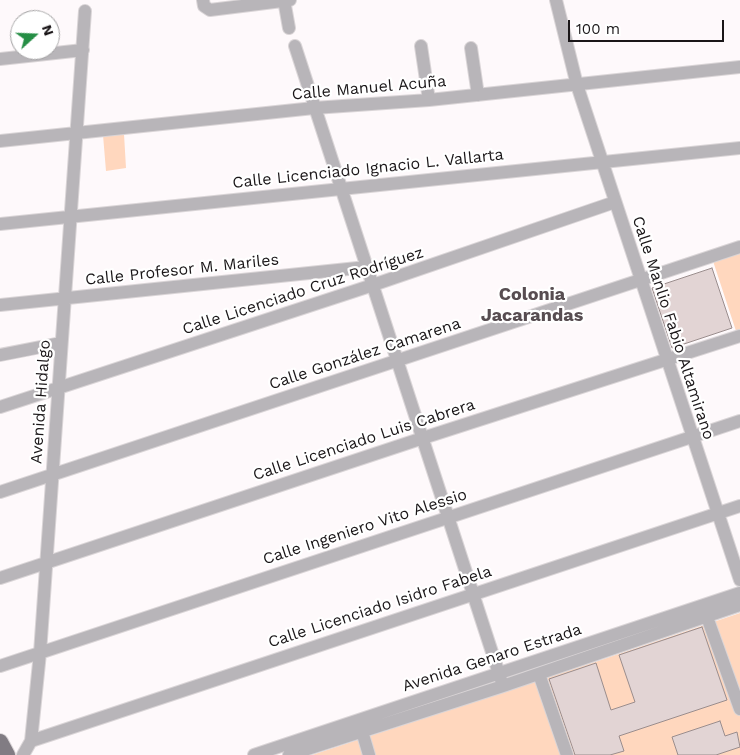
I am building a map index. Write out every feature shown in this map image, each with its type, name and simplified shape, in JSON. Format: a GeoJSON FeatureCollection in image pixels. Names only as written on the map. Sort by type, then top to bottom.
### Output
{"type":"FeatureCollection","features":[{"type":"Feature","properties":{"kind":"main road"},"geometry":{"type":"LineString","coordinates":[[0,742],[7,755]]}},
{"type":"Feature","properties":{"kind":"street"},"geometry":{"type":"LineString","coordinates":[[207,5],[286,0],[289,28]]}},
{"type":"Feature","properties":{"kind":"street","name":"Calle Manlio Fabio Altamirano"},"geometry":{"type":"LineString","coordinates":[[556,4],[577,85],[740,580]]}},
{"type":"Feature","properties":{"kind":"street","name":"Avenida Hidalgo"},"geometry":{"type":"LineString","coordinates":[[22,755],[31,741],[40,653],[51,474],[85,11]]}},
{"type":"Feature","properties":{"kind":"street"},"geometry":{"type":"LineString","coordinates":[[295,46],[503,686]]}},
{"type":"Feature","properties":{"kind":"street"},"geometry":{"type":"LineString","coordinates":[[421,46],[429,100]]}},
{"type":"Feature","properties":{"kind":"street"},"geometry":{"type":"LineString","coordinates":[[471,48],[478,95]]}},
{"type":"Feature","properties":{"kind":"street"},"geometry":{"type":"LineString","coordinates":[[0,59],[83,50]]}},
{"type":"Feature","properties":{"kind":"street","name":"Calle Manuel Acuña"},"geometry":{"type":"LineString","coordinates":[[0,142],[314,108],[429,100],[740,67]]}},
{"type":"Feature","properties":{"kind":"street","name":"Calle Licenciado Ignacio L. Vallarta"},"geometry":{"type":"LineString","coordinates":[[0,224],[740,148]]}},
{"type":"Feature","properties":{"kind":"street","name":"Calle Licenciado Cruz Rodríguez"},"geometry":{"type":"LineString","coordinates":[[0,407],[373,285],[615,202]]}},
{"type":"Feature","properties":{"kind":"street","name":"Calle González Camarena"},"geometry":{"type":"LineString","coordinates":[[0,492],[740,247]]}},
{"type":"Feature","properties":{"kind":"street","name":"Calle Profesor M. Mariles"},"geometry":{"type":"LineString","coordinates":[[0,305],[366,267]]}},
{"type":"Feature","properties":{"kind":"street","name":"Calle Licenciado Luis Cabrera"},"geometry":{"type":"LineString","coordinates":[[0,578],[423,438],[740,336]]}},
{"type":"Feature","properties":{"kind":"street"},"geometry":{"type":"LineString","coordinates":[[0,355],[61,343]]}},
{"type":"Feature","properties":{"kind":"street","name":"Calle Ingeniero Vito Alessio"},"geometry":{"type":"LineString","coordinates":[[0,666],[740,421]]}},
{"type":"Feature","properties":{"kind":"street","name":"Calle Licenciado Isidro Fabela"},"geometry":{"type":"LineString","coordinates":[[31,741],[740,506]]}},
{"type":"Feature","properties":{"kind":"street","name":"Avenida Genaro Estrada"},"geometry":{"type":"LineString","coordinates":[[254,755],[740,592]]}},
{"type":"Feature","properties":{"kind":"street","name":"Avenida Genaro Estrada"},"geometry":{"type":"LineString","coordinates":[[289,755],[503,686],[740,605]]}},
{"type":"Feature","properties":{"kind":"street"},"geometry":{"type":"LineString","coordinates":[[708,616],[740,709]]}},
{"type":"Feature","properties":{"kind":"street"},"geometry":{"type":"LineString","coordinates":[[539,674],[567,755]]}},
{"type":"Feature","properties":{"kind":"street"},"geometry":{"type":"LineString","coordinates":[[364,738],[369,755]]}},
{"type":"Feature","properties":{"kind":"shaded area"},"geometry":{"type":"Polygon","coordinates":[[[124,134],[126,168],[106,171],[103,135],[124,134]]]}},
{"type":"Feature","properties":{"kind":"shaded area"},"geometry":{"type":"Polygon","coordinates":[[[740,249],[740,333],[737,334],[712,258],[740,249]]]}},
{"type":"Feature","properties":{"kind":"shaded area"},"geometry":{"type":"Polygon","coordinates":[[[740,613],[740,755],[312,755],[595,662],[740,613]]]}},
{"type":"Feature","properties":{"kind":"building"},"geometry":{"type":"Polygon","coordinates":[[[712,268],[732,328],[672,348],[652,288],[712,268]]]}},
{"type":"Feature","properties":{"kind":"building"},"geometry":{"type":"Polygon","coordinates":[[[702,627],[727,700],[619,736],[624,751],[610,755],[575,755],[549,679],[596,663],[611,710],[635,702],[619,655],[702,627]]]}},
{"type":"Feature","properties":{"kind":"building"},"geometry":{"type":"Polygon","coordinates":[[[720,721],[725,736],[737,732],[740,747],[716,755],[678,755],[672,737],[720,721]]]}},
{"type":"Feature","properties":{"kind":"district","name":"Colonia Jacarandas"},"geometry":{"type":"Point","coordinates":[532,305]}}]}
